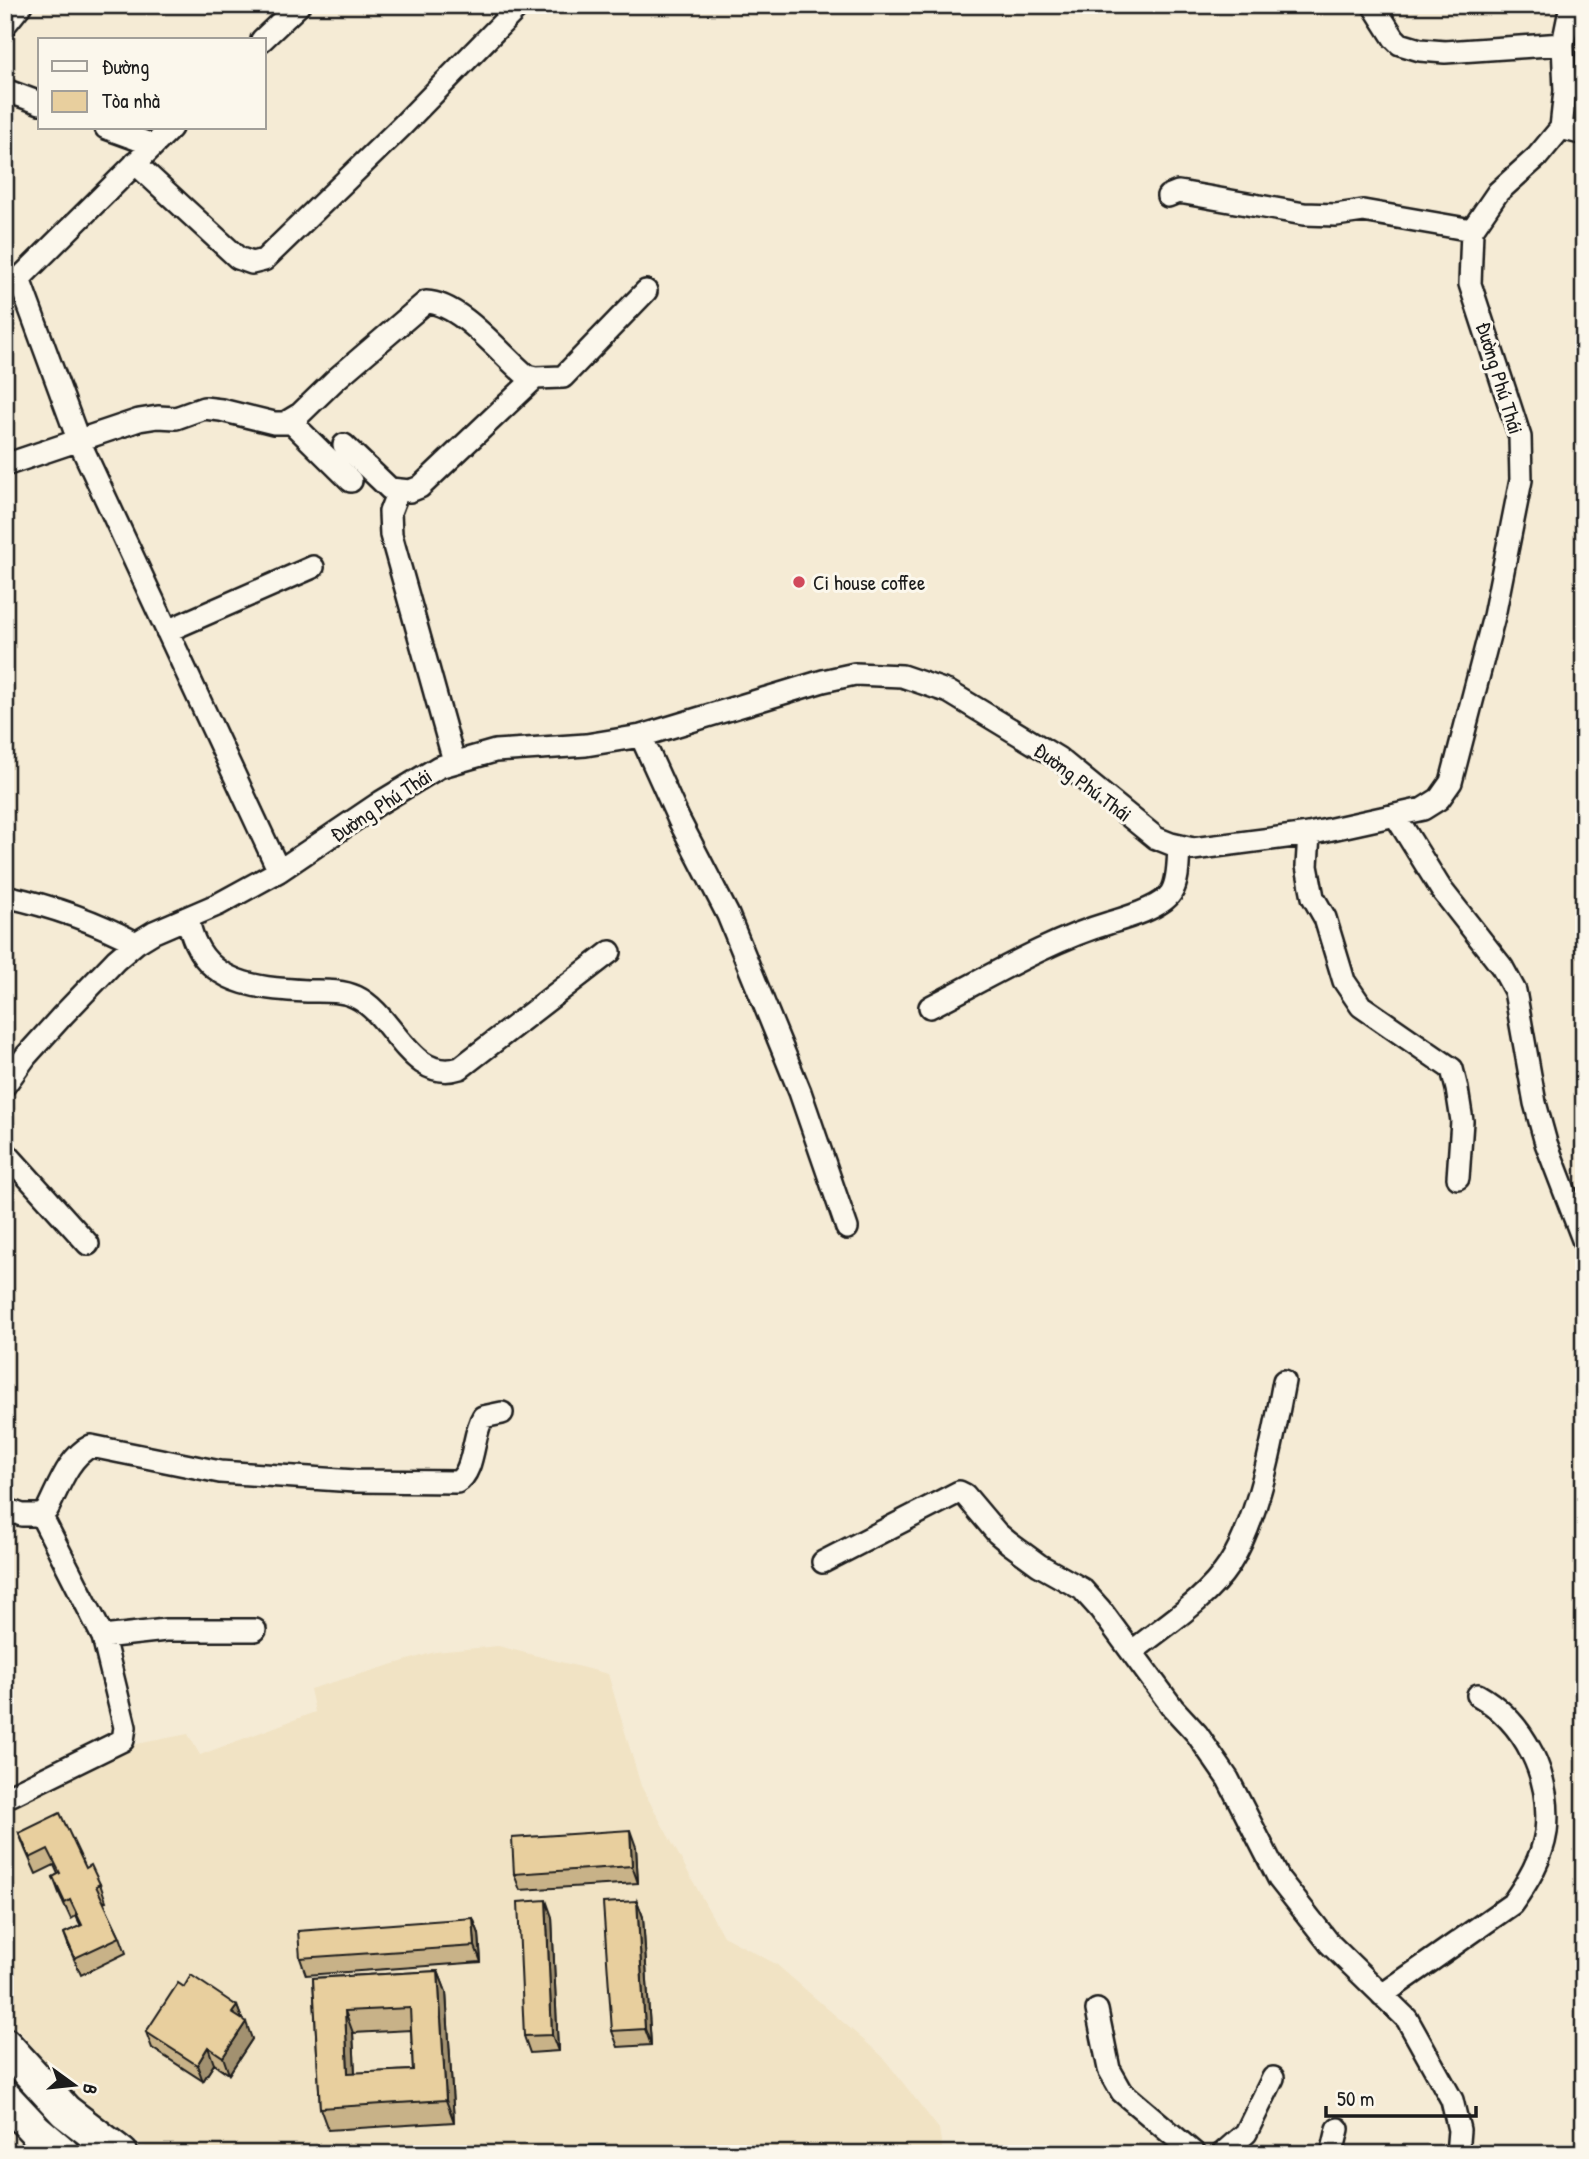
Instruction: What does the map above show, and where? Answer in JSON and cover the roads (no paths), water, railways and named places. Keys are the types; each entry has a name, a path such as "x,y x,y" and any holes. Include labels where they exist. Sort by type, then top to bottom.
{"highway":[{"path":"5,2045 65,2111 121,2154"},
{"path":"5,2098 35,2130 63,2154"}],"street":[{"path":"5,25 21,5"},
{"path":"264,38 299,5"},
{"path":"135,163 238,258 251,263 264,260 392,136 520,5"},
{"path":"1373,5 1400,44 1420,50 1445,52 1563,44"},
{"path":"1168,196 1178,192 1320,215 1363,211 1472,230 1498,192 1537,157 1561,128 1565,92 1563,44 1571,5"},
{"path":"5,90 38,102"},
{"path":"1561,128 1584,134"},
{"path":"112,130 153,145"},
{"path":"170,130 12,281 78,439 279,872"},
{"name":"Đường Phú Thái","path":"5,1085 26,1056 63,1015 136,943 279,872 439,766 495,751 574,746 641,736 823,681 855,674 902,676 949,692 1058,758 1156,838 1179,846 1193,849 1309,834 1423,809 1439,799 1451,782 1494,616 1521,480 1520,437 1470,284 1472,230"},
{"path":"5,465 147,418 176,418 204,408 274,423 290,421 426,302 447,308 459,315 520,370 536,378 564,377 646,291"},
{"path":"344,445 390,489 410,491 419,487 536,378"},
{"path":"290,421 352,481"},
{"path":"398,491 390,512 391,535 454,761"},
{"path":"167,631 313,568"},
{"path":"641,736 679,820 728,915 761,1002 800,1092 848,1228"},
{"path":"1395,815 1441,889 1502,967 1515,991 1535,1103 1546,1143 1584,1242"},
{"path":"1309,834 1307,866 1313,897 1325,918 1344,981 1361,1006 1451,1069 1462,1121 1458,1178"},
{"path":"930,1007 1083,931 1152,907 1171,893 1176,879 1179,846"},
{"path":"5,896 60,911 107,928 136,943"},
{"path":"187,919 196,945 206,959 220,971 246,985 354,996 368,1004 422,1064 447,1072 460,1068 610,952"},
{"path":"5,1152 88,1244"},
{"path":"1133,1651 1202,1595 1228,1566 1246,1532 1273,1442 1284,1381"},
{"path":"5,1508 22,1515 41,1515 47,1510 71,1464 78,1455 92,1446 220,1472 355,1481 457,1482 467,1473 477,1429 483,1417 502,1413"},
{"path":"823,1562 954,1494 963,1493 997,1533 1039,1565 1082,1589 1133,1651 1228,1779 1279,1879 1330,1944 1407,2019 1452,2100 1459,2130 1457,2154"},
{"path":"5,1798 122,1740 125,1727 103,1637 41,1515"},
{"path":"103,1637 154,1630 255,1630"},
{"path":"1382,1995 1512,1904 1527,1883 1538,1858 1546,1832 1545,1793 1536,1759 1516,1725 1495,1705 1478,1695"},
{"path":"1097,2010 1109,2069 1122,2092 1195,2154"},
{"path":"1222,2154 1246,2133 1273,2078"},
{"path":"1332,2154 1338,2129"}],"water":[{"path":"602,2145 642,2154 532,2154 556,2147"}],"place":[{"name":"Ci house coffee","path":"799,582"}]}
